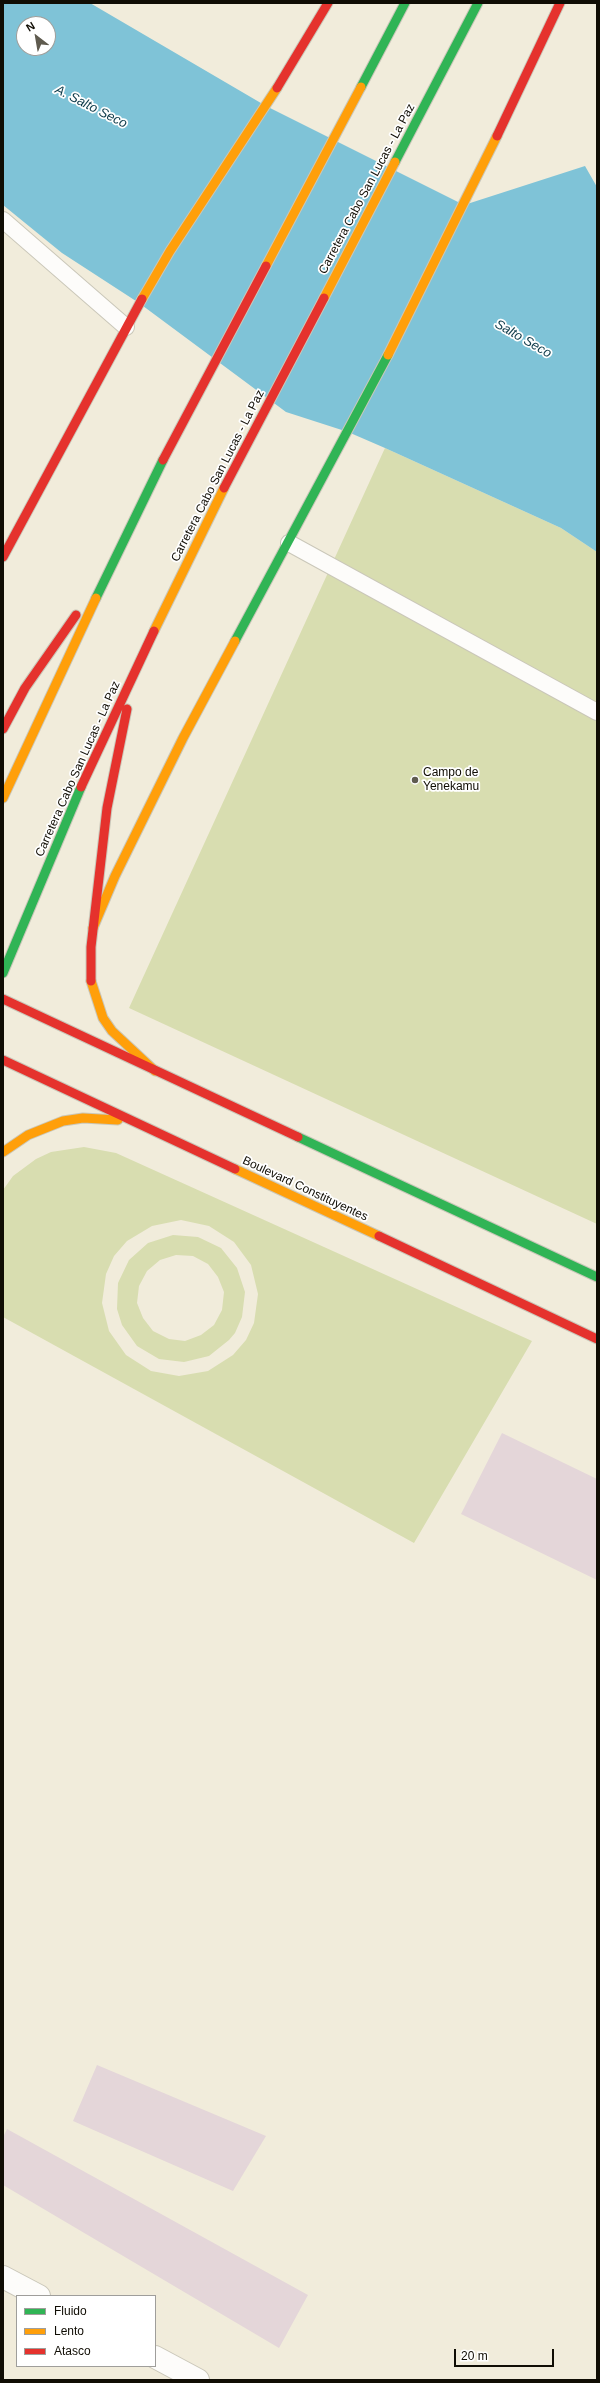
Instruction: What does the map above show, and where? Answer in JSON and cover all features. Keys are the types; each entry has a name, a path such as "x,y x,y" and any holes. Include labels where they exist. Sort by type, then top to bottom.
{"main road":[{"path":"3,557 126,327 178,237 266,106 328,3"},
{"path":"3,798 141,502 405,3"},
{"name":"Carretera Cabo San Lucas - La Paz","path":"3,972 81,787 200,535 478,3"},
{"path":"93,928 115,876 183,738 348,432 464,206 560,3"},
{"path":"3,729 26,688 112,563"},
{"path":"156,1071 136,1055 112,1031 97,1004 91,985 90,966 93,928 108,808 120,738 131,696 157,624"},
{"path":"3,999 597,1277"},
{"name":"Boulevard Constituyentes","path":"3,1060 130,1121 597,1339"},
{"path":"3,1152 28,1135 63,1121 83,1118 130,1121"}],"street":[{"path":"3,2277 37,2295"},
{"path":"156,2358 198,2380"}],"lane":[{"path":"3,220 126,327"},
{"path":"289,543 597,712"}],"green space":[{"name":"Campo de Yenekamu","path":"385,448 561,528 597,552 597,1224 129,1008"},
{"path":"84,1147 116,1153 532,1341 414,1543 3,1317 3,1190 13,1176 36,1159 51,1152","holes":["181,1220 209,1226 234,1242 251,1265 258,1294 254,1323 246,1340 233,1355 208,1371 179,1376 151,1371 126,1355 109,1331 102,1303 106,1274 114,1256 127,1241 152,1226"]},
{"path":"173,1235 198,1237 221,1248 237,1268 245,1292 242,1317 235,1333 229,1340 209,1356 184,1362 159,1359 137,1346 122,1325 117,1309 118,1283 129,1260 148,1243","holes":["176,1255 193,1256 208,1264 218,1277 224,1292 222,1310 214,1325 201,1335 185,1341 169,1339 153,1331 143,1318 137,1303 139,1286 147,1271 160,1260"]}],"water":[{"path":"3,3 90,3 266,106 464,205 585,166 597,187 597,552 561,528 385,448 348,432 286,412 139,303 62,253 3,205"}],"building":[{"path":"502,1433 597,1479 597,1580 461,1514"},
{"path":"97,2065 266,2136 233,2191 73,2121"},
{"path":"7,2129 308,2295 279,2348 3,2185 3,2137"}],"traffic: fast":[{"path":"361,87 405,3"},
{"path":"395,162 478,3"},
{"path":"235,641 388,355"},
{"path":"96,598 163,460"},
{"path":"3,973 81,787"},
{"path":"298,1137 597,1277"}],"traffic: slow":[{"path":"266,266 361,87"},
{"path":"142,299 170,251 277,88"},
{"path":"388,355 497,136"},
{"path":"324,298 395,162"},
{"path":"154,631 224,488"},
{"path":"3,798 96,598"},
{"path":"93,928 115,876 183,738 235,641"},
{"path":"91,981 103,1018 112,1031 155,1071"},
{"path":"3,1152 28,1135 63,1121 83,1118 118,1120"},
{"path":"235,1169 379,1236"}],"traffic: jam":[{"path":"277,88 328,3"},
{"path":"497,136 560,3"},
{"path":"163,460 266,266"},
{"path":"224,488 324,298"},
{"path":"3,557 142,299"},
{"path":"3,729 25,688 76,615"},
{"path":"81,787 154,631"},
{"path":"91,981 91,947 107,808 127,709"},
{"path":"3,999 298,1137"},
{"path":"3,1060 235,1169"},
{"path":"379,1236 597,1339"}],"place":[{"name":"Campo de Yenekamu","path":"415,780"}],"water label":[{"name":"A. Salto Seco","path":"91,107"},
{"name":"Salto Seco","path":"523,339"}]}
